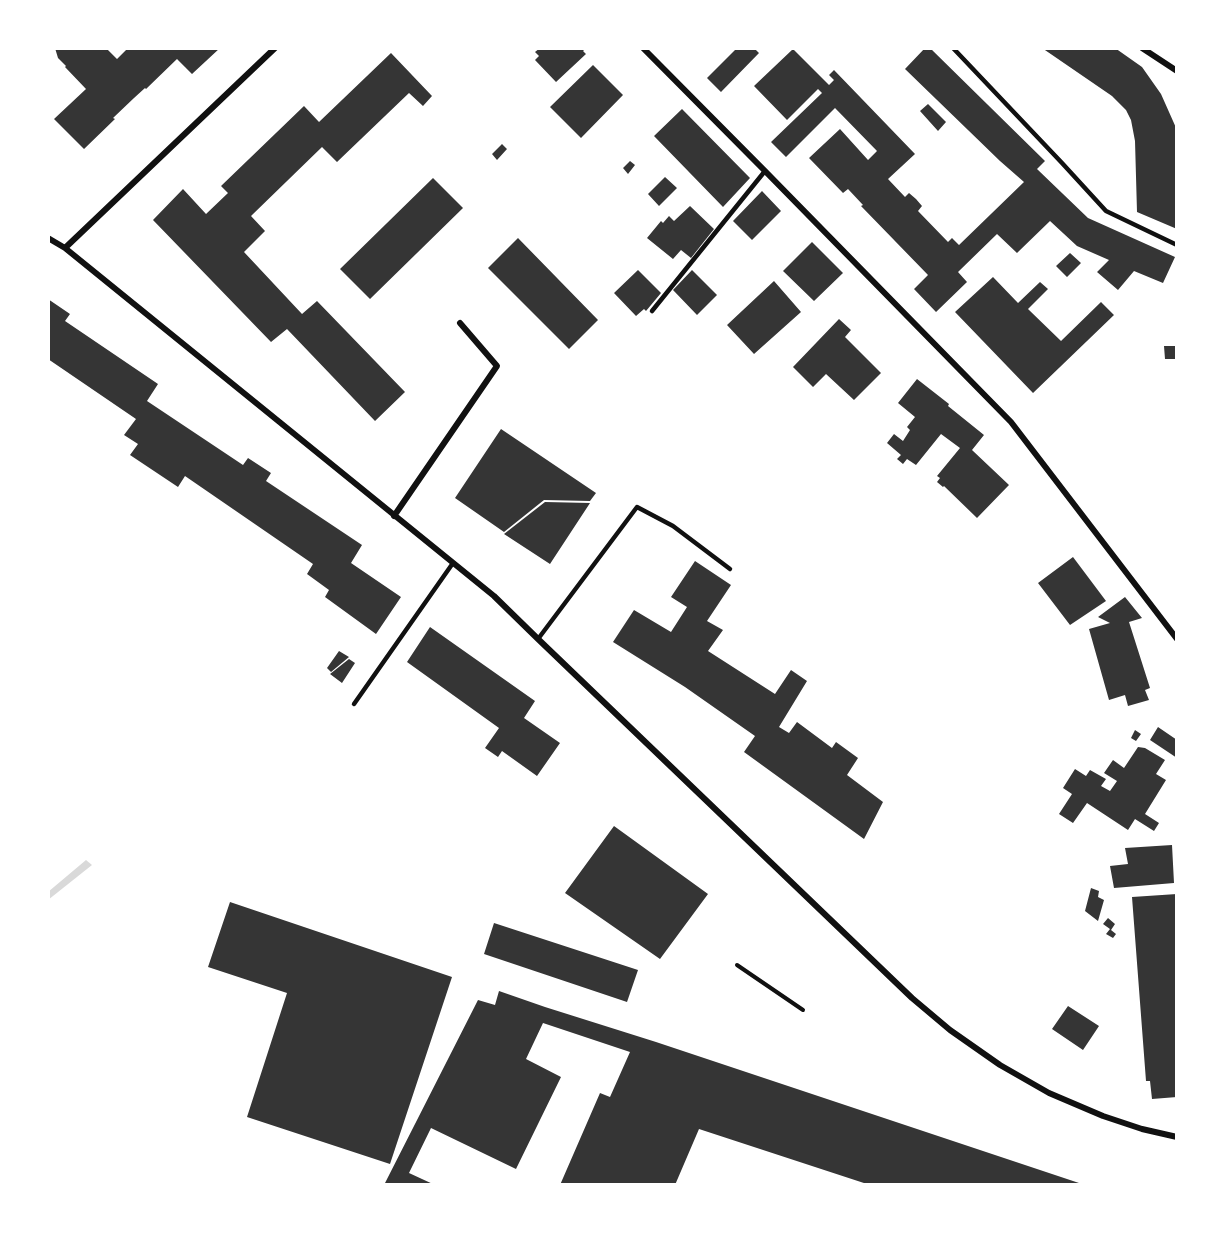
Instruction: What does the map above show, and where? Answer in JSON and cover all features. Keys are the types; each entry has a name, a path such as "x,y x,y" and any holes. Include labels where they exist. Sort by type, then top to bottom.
{"street":[{"path":"64,248 275,48"},
{"path":"643,48 1011,422 1177,639"},
{"path":"1143,48 1177,71"},
{"path":"48,238 64,248 494,596 903,990 950,1030 1000,1065 1049,1093 1103,1116 1177,1137"},
{"path":"394,516 497,366 460,323"}],"lane":[{"path":"953,48 1106,211 1177,246"},
{"path":"652,311 765,171"},
{"path":"538,639 637,507 673,526 730,569"},
{"path":"354,704 453,563"}],"path":[{"path":"737,965 803,1010"}],"shaded area":[{"path":"86,860 92,865 48,900 48,892"}],"building":[{"path":"55,48 106,48 117,59 128,48 220,48 192,74 177,59 113,118 115,119 84,149 54,119 86,89 58,58"},
{"path":"540,48 586,48 583,51 586,54 556,82 535,60 539,56 535,52"},
{"path":"737,48 754,48 759,53 721,92 707,78"},
{"path":"925,48 930,48 1045,161 1037,169 1088,218 1175,257 1163,283 1134,271 1118,290 1097,272 1109,260 1077,246 1050,221 1017,253 997,234 958,272 967,282 936,312 914,289 928,275 861,206 863,205 848,189 843,193 809,158 840,129 868,160 877,151 835,108 786,157 771,142 822,93 818,89 787,120 754,86 793,49 829,85 834,80 829,75 834,70 915,154 888,179 905,197 909,193 916,199 922,206 918,211 948,242 952,238 959,245 1024,182 905,69"},
{"path":"1042,48 1115,48 1142,67 1161,94 1177,130 1177,229 1137,212 1135,141 1131,120 1126,110 1112,96"},
{"path":"391,53 432,96 423,106 409,93 337,162 322,147 251,216 265,231 244,252 302,314 317,301 405,392 375,421 287,329 271,342 153,220 183,189 206,214 228,193 221,186 304,106 319,122"},
{"path":"593,65 623,95 581,138 550,107"},
{"path":"928,104 946,122 938,131 920,111"},
{"path":"682,109 750,178 723,207 654,136"},
{"path":"502,144 507,149 497,160 492,154"},
{"path":"630,161 635,165 628,174 623,168"},
{"path":"665,177 677,188 659,206 648,194"},
{"path":"433,178 463,208 370,299 340,269"},
{"path":"762,191 781,211 752,240 733,221"},
{"path":"690,206 714,229 691,258 681,250 673,259 647,238 661,221 663,223 669,216 674,221"},
{"path":"518,238 598,320 569,349 488,268"},
{"path":"812,242 843,273 814,301 783,271"},
{"path":"1070,253 1081,263 1067,277 1056,266"},
{"path":"638,270 661,293 646,311 644,309 636,316 614,293"},
{"path":"692,270 717,295 697,315 673,290"},
{"path":"993,277 1018,303 1040,282 1048,289 1028,309 1061,341 1101,302 1114,315 1033,393 955,312"},
{"path":"774,281 801,312 754,354 727,325"},
{"path":"48,299 70,314 65,321 158,384 147,401 243,465 248,458 271,473 266,481 362,545 351,563 401,597 376,634 325,597 329,590 307,574 313,564 185,476 178,487 130,455 138,444 124,435 136,419 48,359"},
{"path":"839,319 851,330 845,337 881,373 854,400 826,374 813,387 793,367"},
{"path":"1164,346 1177,346 1177,359 1165,359"},
{"path":"917,379 984,435 972,450 1009,485 977,518 937,482 940,478 937,476 960,448 941,434 916,465 907,459 903,464 897,459 901,455 887,443 894,434 903,441 910,430 907,427 915,417 898,403"},
{"path":"501,429 596,493 590,501 544,500 504,532 455,498"},
{"path":"545,502 590,503 550,564 504,534"},
{"path":"1073,557 1106,601 1070,625 1038,583"},
{"path":"695,561 731,585 707,621 723,630 708,651 775,694 791,670 807,681 779,727 789,733 797,722 832,748 836,742 858,758 847,775 883,802 864,839 744,752 755,736 685,687 613,642 634,610 671,632 687,607 671,597"},
{"path":"1125,597 1142,618 1129,622 1150,688 1145,690 1149,700 1128,706 1125,695 1109,700 1089,629 1110,623 1098,617"},
{"path":"430,627 535,701 524,718 560,743 537,776 502,751 498,757 485,748 499,728 407,662"},
{"path":"339,651 349,657 331,672 327,668"},
{"path":"349,659 355,663 342,683 330,674"},
{"path":"1158,727 1177,740 1177,758 1150,740"},
{"path":"1135,730 1141,734 1136,741 1131,738"},
{"path":"1138,747 1145,748 1165,760 1156,774 1166,780 1145,814 1159,823 1154,831 1135,819 1128,830 1087,803 1073,823 1059,814 1072,794 1063,788 1075,769 1086,776 1090,770 1106,779 1101,786 1110,791 1117,781 1104,773 1113,760 1124,768"},
{"path":"614,826 708,894 660,959 565,893"},
{"path":"1172,845 1174,883 1114,888 1110,866 1128,864 1125,848"},
{"path":"1091,888 1099,891 1098,897 1104,900 1098,921 1085,911"},
{"path":"1177,894 1177,1097 1152,1099 1150,1081 1146,1081 1132,897"},
{"path":"230,902 452,977 390,1164 247,1117 287,993 208,967"},
{"path":"1108,918 1115,924 1111,930 1116,934 1113,938 1106,934 1110,929 1103,924"},
{"path":"494,923 638,970 627,1002 484,954"},
{"path":"499,991 1085,1185 870,1185 699,1129 675,1185 560,1185 600,1093 610,1097 630,1052 543,1023 526,1059 561,1077 516,1169 431,1128 409,1173 435,1185 384,1185 478,1000 495,1005"},
{"path":"1068,1006 1099,1026 1083,1050 1052,1029"}]}
